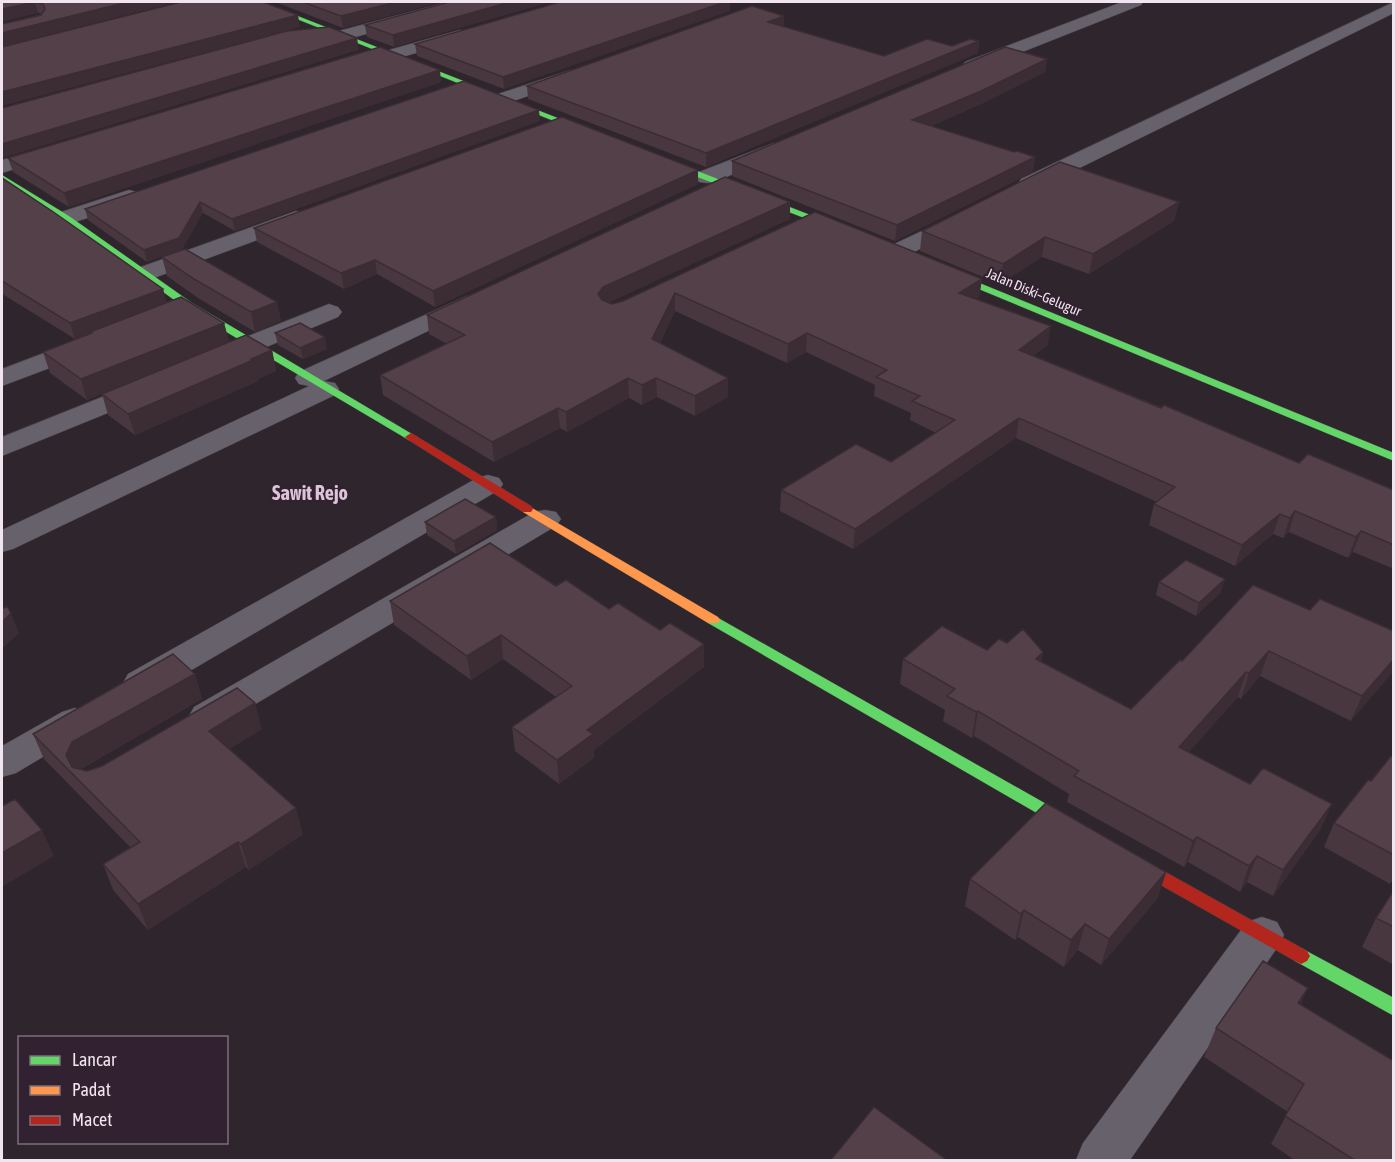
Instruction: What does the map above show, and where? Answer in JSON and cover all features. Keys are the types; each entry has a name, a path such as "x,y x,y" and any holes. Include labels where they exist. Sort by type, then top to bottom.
{"street":[{"path":"257,2 334,27 464,83 610,140"},
{"path":"299,35 463,2"},
{"path":"952,74 1135,2"},
{"path":"1013,192 1394,6"},
{"path":"273,26 295,16"},
{"path":"352,61 473,31"},
{"path":"505,98 591,68"},
{"path":"431,94 464,83"},
{"path":"529,133 562,121"},
{"path":"691,198 715,180 792,141"},
{"path":"2,166 69,146"},
{"path":"642,153 865,239"},
{"path":"2,178 146,273 177,309 251,344 488,484 626,570 1087,835"},
{"path":"66,219 143,192"},
{"path":"891,250 981,208"},
{"path":"146,273 315,211"},
{"path":"783,231 813,218"},
{"name":"Jalan Diski–Gelugur","path":"891,250 1394,458"},
{"path":"2,542 317,384 489,293"},
{"path":"198,366 329,312"},
{"path":"2,378 111,335"},
{"path":"2,447 166,379"},
{"path":"2,763 488,484"},
{"path":"178,732 545,519"},
{"path":"1118,853 1394,1008"},
{"path":"1101,1161 1262,935"}],"building":[{"path":"2,2 35,2 2,9"},
{"path":"35,2 128,2 2,33 2,24 41,15 45,9 43,4"},
{"path":"181,2 263,2 298,15 2,92 2,47"},
{"path":"303,2 396,2 341,16"},
{"path":"449,2 510,2 393,35 365,25"},
{"path":"560,2 725,2 503,77 415,44"},
{"path":"752,6 784,16 768,22 884,56 927,39 952,46 970,39 979,41 706,153 527,86"},
{"path":"329,27 357,38 2,144 2,108 287,31"},
{"path":"380,47 440,70 64,193 8,158"},
{"path":"1005,47 1047,59 981,91 912,120 1035,157 897,225 732,161"},
{"path":"464,81 539,110 232,219 200,202 179,238 144,250 85,209"},
{"path":"562,117 698,170 433,291 375,260 341,273 254,228"},
{"path":"1060,162 1179,202 1093,254 1045,237 1003,264 922,231"},
{"path":"725,177 790,202 603,287 598,294 602,300 612,304 623,301 815,212 982,279 959,293 1051,326 1019,350 1161,408 1164,405 1299,463 1308,454 1394,490 1394,545 1361,531 1356,537 1295,511 1290,518 1280,514 1242,545 1154,504 1175,487 1019,418 855,529 781,490 856,444 891,462 955,420 912,401 920,396 876,377 887,370 807,333 788,344 675,293 652,339 728,378 695,396 656,378 642,385 628,378 566,412 558,408 492,442 380,375 465,335 427,315"},
{"path":"2,178 163,289 70,323 2,281"},
{"path":"185,249 277,302 251,312 194,279 162,257"},
{"path":"181,297 224,323 81,379 43,352 92,333 90,332"},
{"path":"300,323 325,337 300,348 275,333"},
{"path":"246,335 272,350 128,414 102,394"},
{"path":"465,499 496,517 454,541 425,522"},
{"path":"490,543 556,586 566,580 609,609 618,603 660,630 670,623 704,644 587,730 593,734 557,760 512,727 572,686 501,635 467,656 390,601"},
{"path":"1186,560 1225,579 1199,603 1159,582"},
{"path":"1253,585 1310,610 1320,599 1394,631 1394,659 1362,696 1269,651 1249,673 1246,672 1179,747 1250,784 1263,768 1332,804 1283,870 1257,856 1249,866 1197,837 1193,841 1074,776 1079,771 978,711 947,696 955,689 903,659 942,626 987,650 999,639 1007,643 1023,629 1043,652 1036,659 1131,709 1180,660 1182,661"},
{"path":"7,606 11,613 2,622 2,609"},
{"path":"173,654 195,674 72,742 66,755 72,767 87,771 102,766 237,688 255,703 209,731 296,808 241,844 238,842 138,904 103,864 140,842 33,734"},
{"path":"1391,756 1394,757 1394,855 1334,823 1368,780 1371,781"},
{"path":"15,799 42,830 2,853 2,806"},
{"path":"1046,803 1166,872 1109,939 1085,924 1071,940 1024,910 1021,914 970,879"},
{"path":"1394,890 1394,927 1376,918"},
{"path":"1263,961 1308,988 1298,1003 1394,1061 1394,1161 1356,1161 1285,1116 1304,1084 1216,1028"},
{"path":"874,1107 948,1161 830,1161"}],"traffic: fast":[{"path":"257,2 597,135"},
{"path":"656,158 849,232"},
{"path":"2,178 66,218 188,305 411,437"},
{"path":"938,269 1394,458"},
{"path":"713,620 1079,830"},
{"path":"1301,956 1394,1008"}],"traffic: slow":[{"path":"527,509 713,620"}],"traffic: jam":[{"path":"411,437 527,509"},
{"path":"1126,857 1301,956"}],"district":[{"name":"Sawit Rejo","path":"310,493"}]}
